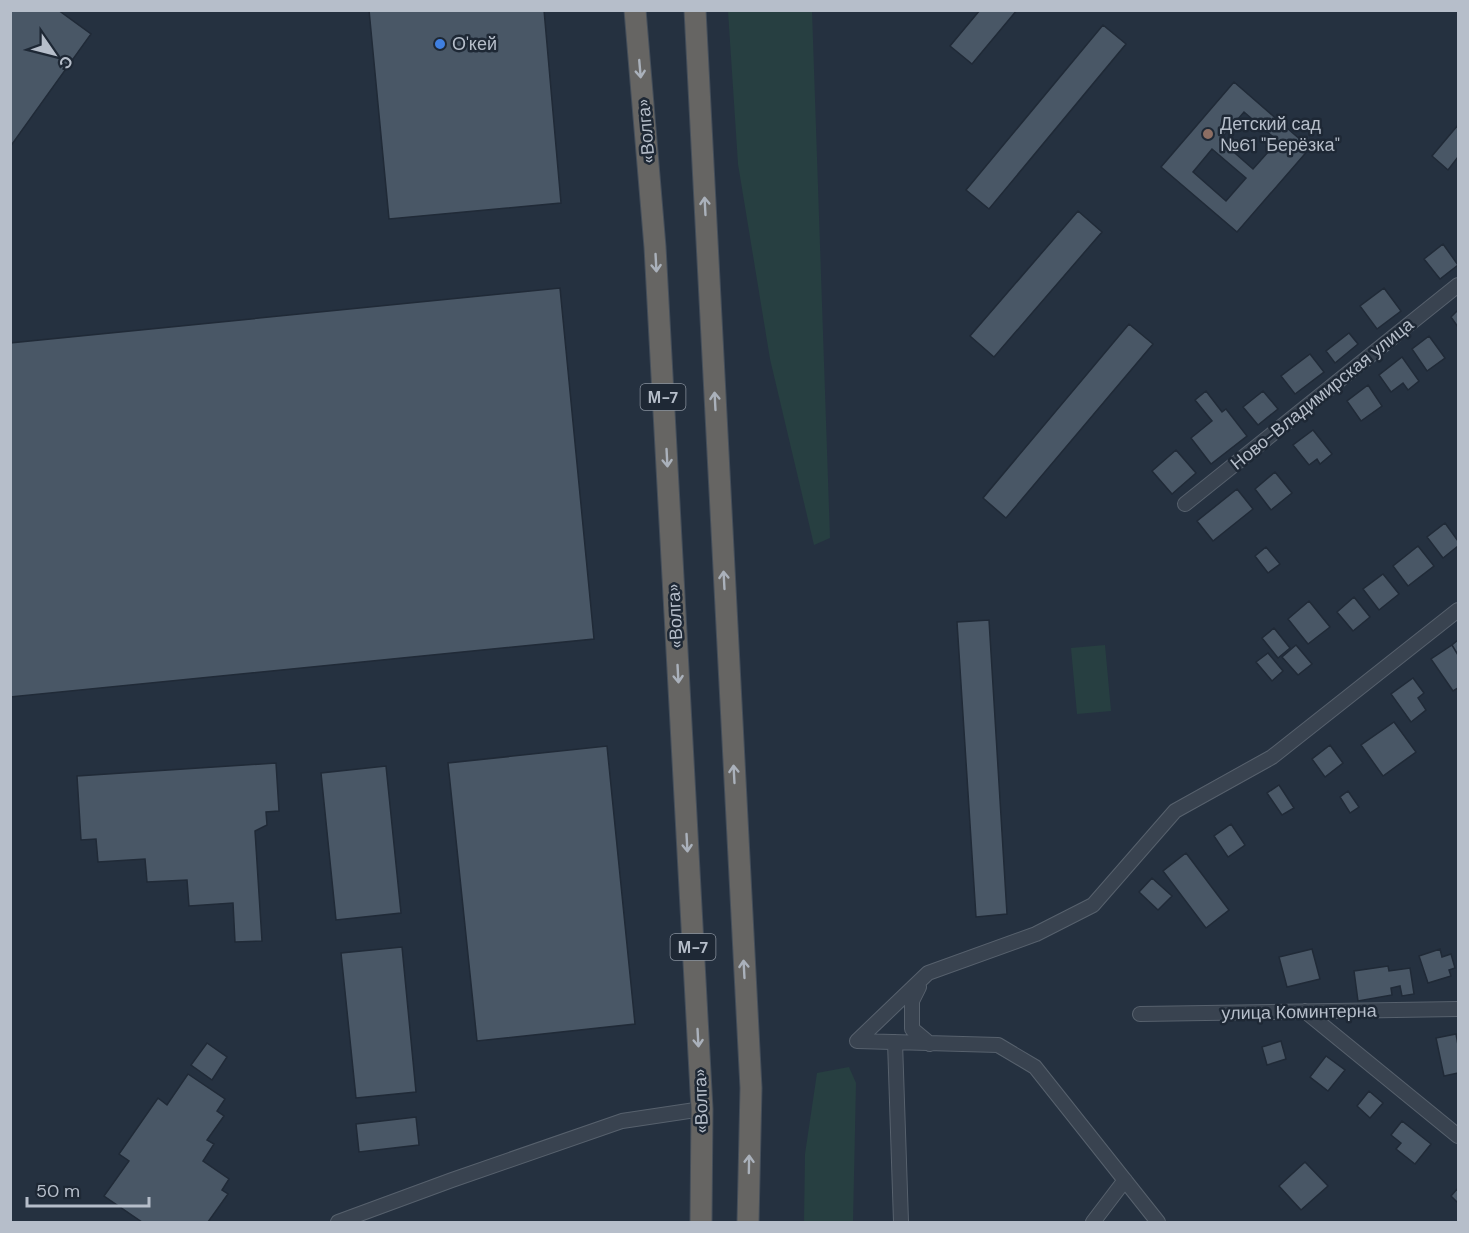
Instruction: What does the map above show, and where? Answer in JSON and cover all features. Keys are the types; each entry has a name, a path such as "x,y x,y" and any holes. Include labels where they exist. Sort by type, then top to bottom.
{"highway":[{"name":"«Волга»","path":"635,10 655,247 702,1109 701,1222"},
{"path":"695,10 751,1088 748,1222"}],"street":[{"name":"Ново-Владимирская улица","path":"1185,504 1458,285"},
{"path":"1158,1222 1035,1067 998,1045 857,1041 928,973 1036,934 1093,905 1175,811 1272,758 1458,610"},
{"path":"928,973 912,1001 912,1029 930,1044"},
{"name":"улица Коминтерна","path":"1140,1014 1458,1009"},
{"path":"1305,1011 1458,1136"},
{"path":"895,1042 901,1222"},
{"path":"338,1222 622,1120 702,1109"},
{"path":"1093,1222 1125,1180"}],"green space":[{"path":"728,11 812,11 830,538 814,545 770,359 738,164"},
{"path":"1105,645 1111,711 1077,714 1071,648"},
{"path":"849,1067 856,1083 853,1222 804,1222 805,1154 817,1073"}],"building":[{"path":"10,10 58,10 91,34 10,147"},
{"path":"369,10 544,10 561,203 389,219"},
{"path":"980,10 1017,10 972,64 950,46"},
{"path":"1103,25 1126,44 989,209 966,190"},
{"path":"1234,82 1310,148 1237,232 1161,167","holes":["1244,112 1278,141 1253,169 1220,140","1212,149 1246,178 1226,201 1193,172"]},
{"path":"1458,125 1458,157 1448,170 1432,156"},
{"path":"1078,211 1102,232 994,357 970,336"},
{"path":"1443,244 1458,265 1440,279 1424,259"},
{"path":"560,288 594,639 10,697 10,343"},
{"path":"1384,288 1401,311 1377,329 1360,306"},
{"path":"1458,310 1458,327 1451,317"},
{"path":"1129,324 1153,344 1006,518 983,498"},
{"path":"1349,333 1358,344 1335,363 1326,351"},
{"path":"1429,336 1445,358 1427,371 1412,349"},
{"path":"1310,354 1324,372 1295,394 1281,376"},
{"path":"1402,357 1419,381 1408,390 1403,383 1391,392 1379,375"},
{"path":"1368,385 1382,406 1361,421 1347,401"},
{"path":"1206,391 1222,412 1226,409 1247,436 1211,464 1191,438 1212,421 1195,400"},
{"path":"1263,391 1278,409 1258,425 1243,407"},
{"path":"1313,430 1332,454 1320,464 1317,459 1309,465 1293,445"},
{"path":"1176,450 1196,473 1172,494 1152,471"},
{"path":"1275,472 1292,493 1271,510 1255,489"},
{"path":"1237,489 1253,509 1213,541 1197,521"},
{"path":"1445,523 1458,541 1458,546 1443,558 1427,537"},
{"path":"1418,546 1434,566 1408,586 1393,566"},
{"path":"1266,547 1280,564 1268,573 1255,556"},
{"path":"1383,574 1399,594 1379,610 1363,589"},
{"path":"1354,597 1370,617 1353,631 1337,612"},
{"path":"1309,601 1330,627 1308,644 1288,619"},
{"path":"989,620 1007,914 976,917 957,622"},
{"path":"1274,628 1290,648 1278,658 1262,638"},
{"path":"1458,640 1458,655 1452,645"},
{"path":"1296,645 1312,664 1298,675 1282,657"},
{"path":"1452,645 1458,655 1458,688 1453,691 1431,659"},
{"path":"1268,653 1283,671 1272,681 1256,662"},
{"path":"1413,678 1424,693 1418,698 1426,710 1411,722 1391,694"},
{"path":"1394,722 1416,752 1383,776 1361,745"},
{"path":"1330,745 1343,763 1325,777 1312,759"},
{"path":"607,746 635,1024 477,1041 448,763"},
{"path":"276,763 279,811 266,812 267,825 255,831 262,941 235,942 233,903 189,906 187,880 147,882 145,859 98,862 96,839 81,840 77,776"},
{"path":"386,766 401,913 336,920 321,773"},
{"path":"1279,785 1294,808 1282,815 1267,793"},
{"path":"1348,791 1359,807 1350,813 1340,797"},
{"path":"1231,824 1245,845 1228,857 1214,836"},
{"path":"1186,853 1229,910 1206,928 1163,871"},
{"path":"1152,878 1172,896 1158,910 1139,892"},
{"path":"402,947 416,1092 356,1098 341,953"},
{"path":"1312,949 1320,979 1287,987 1279,957"},
{"path":"1440,949 1442,957 1451,954 1455,968 1449,970 1451,976 1428,983 1419,956"},
{"path":"1388,966 1389,971 1410,968 1414,994 1402,996 1400,986 1391,988 1392,995 1358,1001 1354,971"},
{"path":"1456,1034 1458,1073 1444,1076 1436,1038"},
{"path":"1281,1041 1286,1059 1267,1065 1262,1047"},
{"path":"207,1043 227,1057 212,1080 191,1065"},
{"path":"1326,1056 1345,1070 1328,1091 1310,1077"},
{"path":"188,1074 225,1099 217,1111 224,1116 207,1140 214,1144 203,1161 229,1179 222,1190 228,1194 208,1222 142,1222 104,1196 129,1161 119,1154 158,1098 167,1105"},
{"path":"1369,1091 1383,1103 1370,1118 1357,1106"},
{"path":"416,1117 419,1145 359,1152 356,1124"},
{"path":"1402,1121 1431,1144 1415,1164 1396,1149 1401,1143 1391,1135"},
{"path":"1305,1162 1328,1186 1301,1210 1279,1186"},
{"path":"1458,1188 1458,1203 1451,1196"}],"place":[{"name":"О'кей","path":"440,44"},
{"name":"Детский сад №61 \"Берёзка\"","path":"1208,134"}]}
